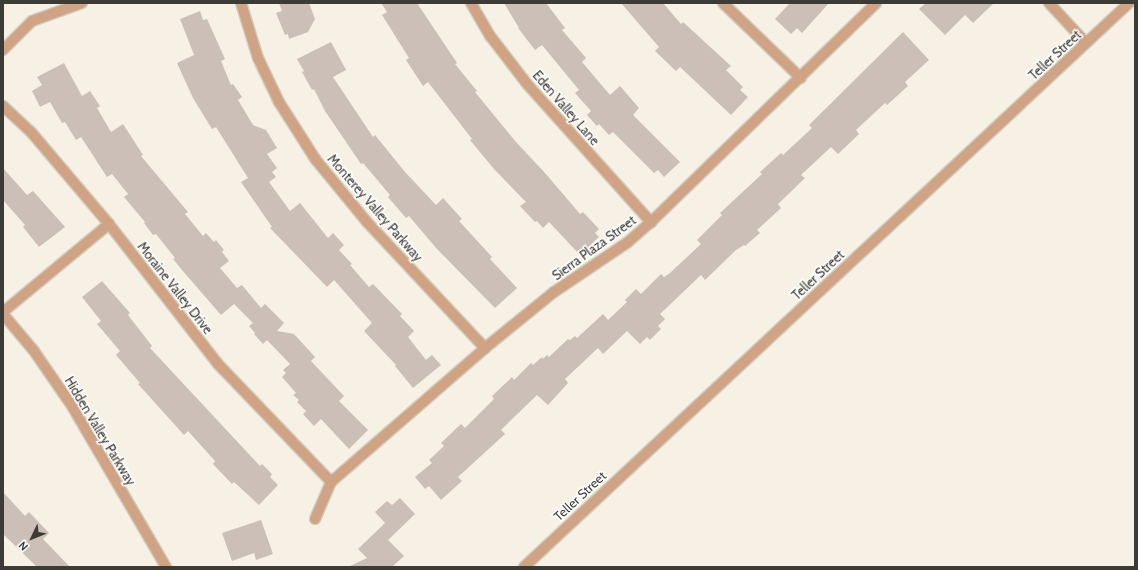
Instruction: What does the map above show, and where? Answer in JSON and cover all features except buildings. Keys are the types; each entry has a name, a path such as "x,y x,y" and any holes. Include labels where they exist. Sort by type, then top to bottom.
{"street":[{"path":"3,50 32,21 82,3"},
{"name":"Monterey Valley Parkway","path":"241,3 261,66 279,102 316,160 367,222 485,348"},
{"name":"Eden Valley Lane","path":"472,3 491,37 527,84 651,222"},
{"path":"724,3 801,78"},
{"name":"Sierra Plaza Street","path":"331,482 485,348 554,292 628,242 651,222 801,78 876,3"},
{"path":"1049,3 1086,43"},
{"name":"Teller Street","path":"524,567 1129,3"},
{"name":"Moraine Valley Drive","path":"3,106 32,132 109,224 218,364 331,482"},
{"path":"3,313 109,224"},
{"name":"Hidden Valley Parkway","path":"3,313 34,351 72,406 166,567"},
{"path":"315,519 331,482"}]}
